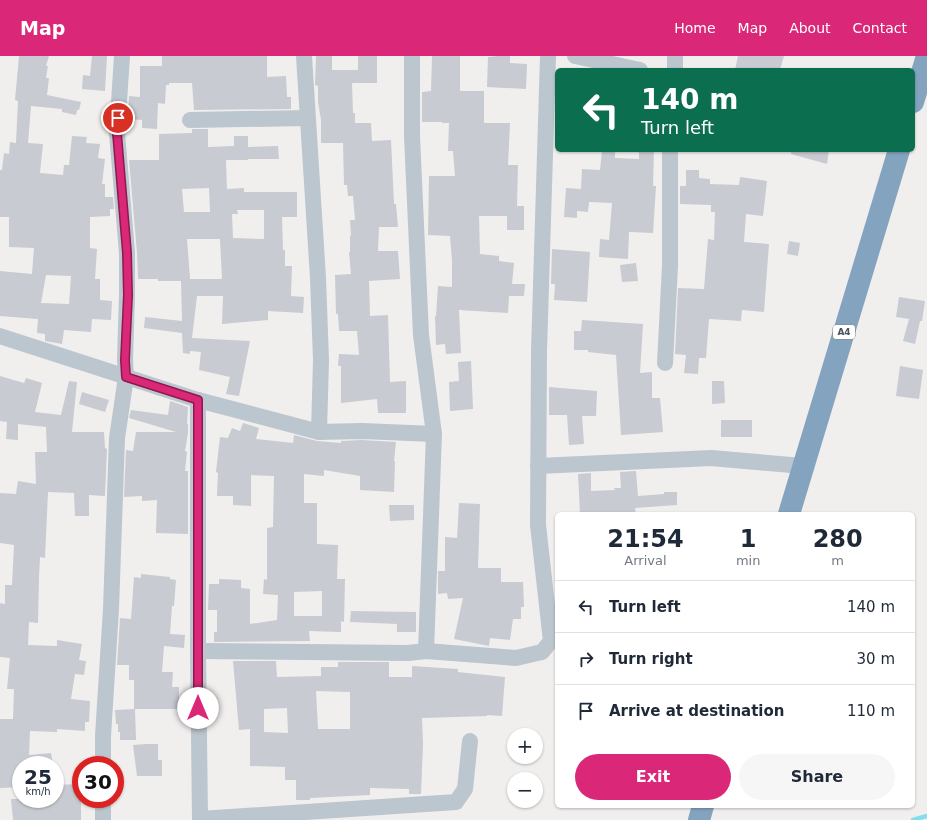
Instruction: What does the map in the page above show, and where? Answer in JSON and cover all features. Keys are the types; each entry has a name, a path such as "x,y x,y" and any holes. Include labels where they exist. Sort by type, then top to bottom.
{"highway":[{"path":"915,95 926,56"},
{"name":"A4","path":"790,512 898,152"},
{"path":"699,820 702,808"}],"street":[{"path":"103,756 117,438 126,377 125,360 128,295 127,253 117,133 122,56"},
{"path":"304,56 319,301 321,360 319,432"},
{"path":"412,56 412,136 421,335 434,434 426,651"},
{"path":"198,651 408,653 426,651 516,658 542,652 551,641 538,525 539,351 548,56"},
{"path":"575,56 631,68"},
{"path":"675,56 675,68"},
{"path":"190,120 308,118"},
{"path":"665,363 670,266 670,152"},
{"path":"0,336 198,400 319,432 362,431 434,434"},
{"path":"198,400 200,820 456,802 465,789 470,741"},
{"path":"538,466 711,458 803,466"},
{"path":"103,808 103,820"}],"building":[{"path":"19,56 49,56 46,66 48,66 46,78 49,78 47,95 81,102 76,115 62,112 62,109 31,106 28,143 43,144 40,173 63,175 64,165 69,165 72,136 87,137 86,143 100,144 98,158 105,159 102,184 105,184 105,197 113,197 114,209 110,209 110,216 90,217 90,248 97,249 95,279 100,279 100,300 112,301 111,320 92,319 91,332 64,330 62,344 45,341 45,334 37,333 38,319 0,316 0,271 32,274 34,248 9,247 9,217 0,217 0,170 2,170 4,153 9,154 10,142 16,143 18,101 15,100","holes":["46,275 71,276 69,304 41,303"]},
{"path":"92,56 107,56 105,91 82,89 83,75 90,76"},
{"path":"162,56 267,56 267,77 286,76 287,97 291,97 291,109 194,110 192,83 169,83 169,85 166,85 165,104 158,103 157,129 142,128 142,120 128,119 129,96 140,97 140,66 162,66"},
{"path":"316,56 332,56 332,70 358,70 358,56 377,56 377,83 352,83 353,113 355,113 355,123 371,123 372,141 391,140 394,204 396,204 398,227 379,227 378,251 398,251 400,279 369,281 370,316 388,315 390,382 406,381 406,413 378,413 377,399 341,403 341,366 338,366 339,354 359,355 357,331 339,331 338,314 336,314 335,275 351,274 349,252 351,236 350,220 355,220 353,196 348,196 347,185 344,185 343,143 321,143 321,120 318,102 318,86 315,85"},
{"path":"432,56 460,56 460,91 484,91 484,123 510,123 508,165 518,165 517,206 524,206 524,230 507,230 507,216 479,216 480,254 499,256 499,261 514,263 512,284 525,284 524,296 509,296 508,313 459,310 461,353 446,354 445,344 436,345 435,316 438,286 452,287 452,261 450,236 428,235 429,176 455,176 453,151 448,151 449,123 422,122 422,92 431,91"},
{"path":"510,56 510,63 527,64 526,89 487,87 488,57"},
{"path":"738,56 784,56 781,68 735,68"},
{"path":"192,129 208,129 208,147 234,146 234,136 248,136 248,147 278,146 279,159 226,160 227,189 244,188 244,192 297,192 297,217 282,217 283,250 285,250 285,266 292,266 291,296 304,297 303,313 268,311 268,320 222,324 223,296 197,296 192,338 250,341 239,396 226,394 230,377 199,370 201,352 190,351 190,354 183,353 182,333 144,328 145,317 182,321 181,281 138,279 129,160 159,160 159,134 192,133","holes":["209,188 210,212 184,212 182,189","237,210 264,210 264,239 233,238 232,214 238,214","187,239 220,239 222,279 190,279"]},
{"path":"602,152 615,152 615,158 639,159 639,152 654,152 653,186 656,186 653,233 629,232 628,259 599,257 600,239 609,240 612,203 589,202 588,212 577,211 577,218 564,217 566,188 581,189 582,169 600,170"},
{"path":"791,152 829,152 827,164 791,154"},
{"path":"686,170 699,170 699,178 710,179 710,184 739,185 740,177 767,181 763,216 746,214 744,242 769,244 764,312 742,310 741,321 709,319 706,358 699,358 698,374 684,373 686,355 675,354 678,288 704,289 708,239 714,240 715,212 711,212 711,205 680,204 680,186 686,186"},
{"path":"789,241 800,243 798,256 787,254"},
{"path":"552,249 590,252 587,302 554,300 555,284 551,284"},
{"path":"636,263 638,281 622,282 620,265"},
{"path":"899,297 925,301 922,321 920,321 915,344 903,341 909,319 896,317"},
{"path":"582,320 643,324 640,373 652,372 652,398 660,398 663,432 621,435 616,355 588,352 588,350 574,350 574,331 581,331"},
{"path":"471,361 473,409 450,411 449,382 459,381 458,362"},
{"path":"900,366 923,370 919,399 896,396"},
{"path":"0,376 24,383 26,378 42,383 35,412 61,415 69,381 77,382 72,432 104,432 105,448 107,449 105,496 89,495 89,516 75,516 74,493 48,492 45,558 40,557 38,623 29,622 28,645 57,646 57,640 82,644 79,660 86,661 84,675 75,674 71,699 90,701 89,722 85,722 85,731 57,729 57,732 30,731 29,755 51,753 52,756 12,756 12,787 0,788 0,719 13,719 14,689 7,689 10,658 0,657 0,603 5,604 5,585 12,585 14,545 0,543 0,493 16,494 18,481 36,484 35,452 47,452 46,427 18,424 18,440 6,439 7,422 0,421"},
{"path":"712,381 724,381 725,403 712,404"},
{"path":"549,387 597,391 596,416 582,416 584,444 569,445 567,415 549,415"},
{"path":"82,392 109,400 105,412 79,404"},
{"path":"170,401 188,407 188,433 185,451 187,452 185,471 188,471 188,534 156,533 157,500 142,501 142,496 124,497 126,450 133,451 136,432 176,432 129,418 131,410 168,415"},
{"path":"721,420 752,420 752,437 721,437"},
{"path":"243,423 259,428 256,439 293,443 294,435 317,441 341,443 341,441 362,440 396,442 394,461 394,492 360,490 360,476 324,470 324,476 304,474 304,503 317,503 317,544 338,545 337,579 345,579 344,622 341,621 341,632 309,631 310,641 214,642 214,632 217,632 217,610 208,610 209,584 219,584 219,579 241,580 241,588 250,589 250,624 277,620 278,595 263,594 264,579 267,580 267,528 273,527 274,476 251,475 251,506 233,505 233,496 217,496 218,473 216,472 220,437 228,438 232,428 240,431","holes":["322,591 322,616 294,616 294,592"]},
{"path":"636,471 638,496 664,494 664,492 677,492 677,505 635,508 636,512 580,512 578,474 591,473 591,491 615,490 614,488 621,488 620,472"},
{"path":"459,503 480,504 478,568 501,568 501,582 523,582 524,607 521,607 521,619 513,619 510,640 490,638 489,646 454,639 463,598 448,599 447,593 438,594 438,571 445,571 445,537 457,538"},
{"path":"389,505 414,505 414,520 390,521"},
{"path":"141,574 170,577 170,579 176,580 170,634 185,635 184,648 164,646 162,672 173,672 172,687 179,687 179,709 134,709 134,680 129,680 129,665 117,665 120,618 131,619 134,577 141,578"},
{"path":"351,611 416,612 416,632 397,632 397,624 350,622"},
{"path":"233,661 276,661 277,677 321,676 321,667 338,667 338,662 389,662 389,677 412,677 412,666 458,669 458,672 505,677 502,716 487,715 422,718 423,744 421,794 409,794 409,789 370,788 370,795 296,800 296,780 285,780 285,767 250,766 250,729 239,730","holes":["316,691 350,692 350,729 318,729","287,708 288,733 264,732 264,709"]},
{"path":"135,709 136,740 120,740 118,724 116,724 115,710"},
{"path":"158,744 158,760 162,760 162,776 137,776 133,745"},
{"path":"72,784 72,808 81,808 81,820 13,820 11,799 12,808 64,808 64,785"}],"waterway":[{"path":"913,820 927,816"}],"route":[{"path":"118,118 117,133 127,253 128,295 125,360 126,377 198,400 198,708"}]}
